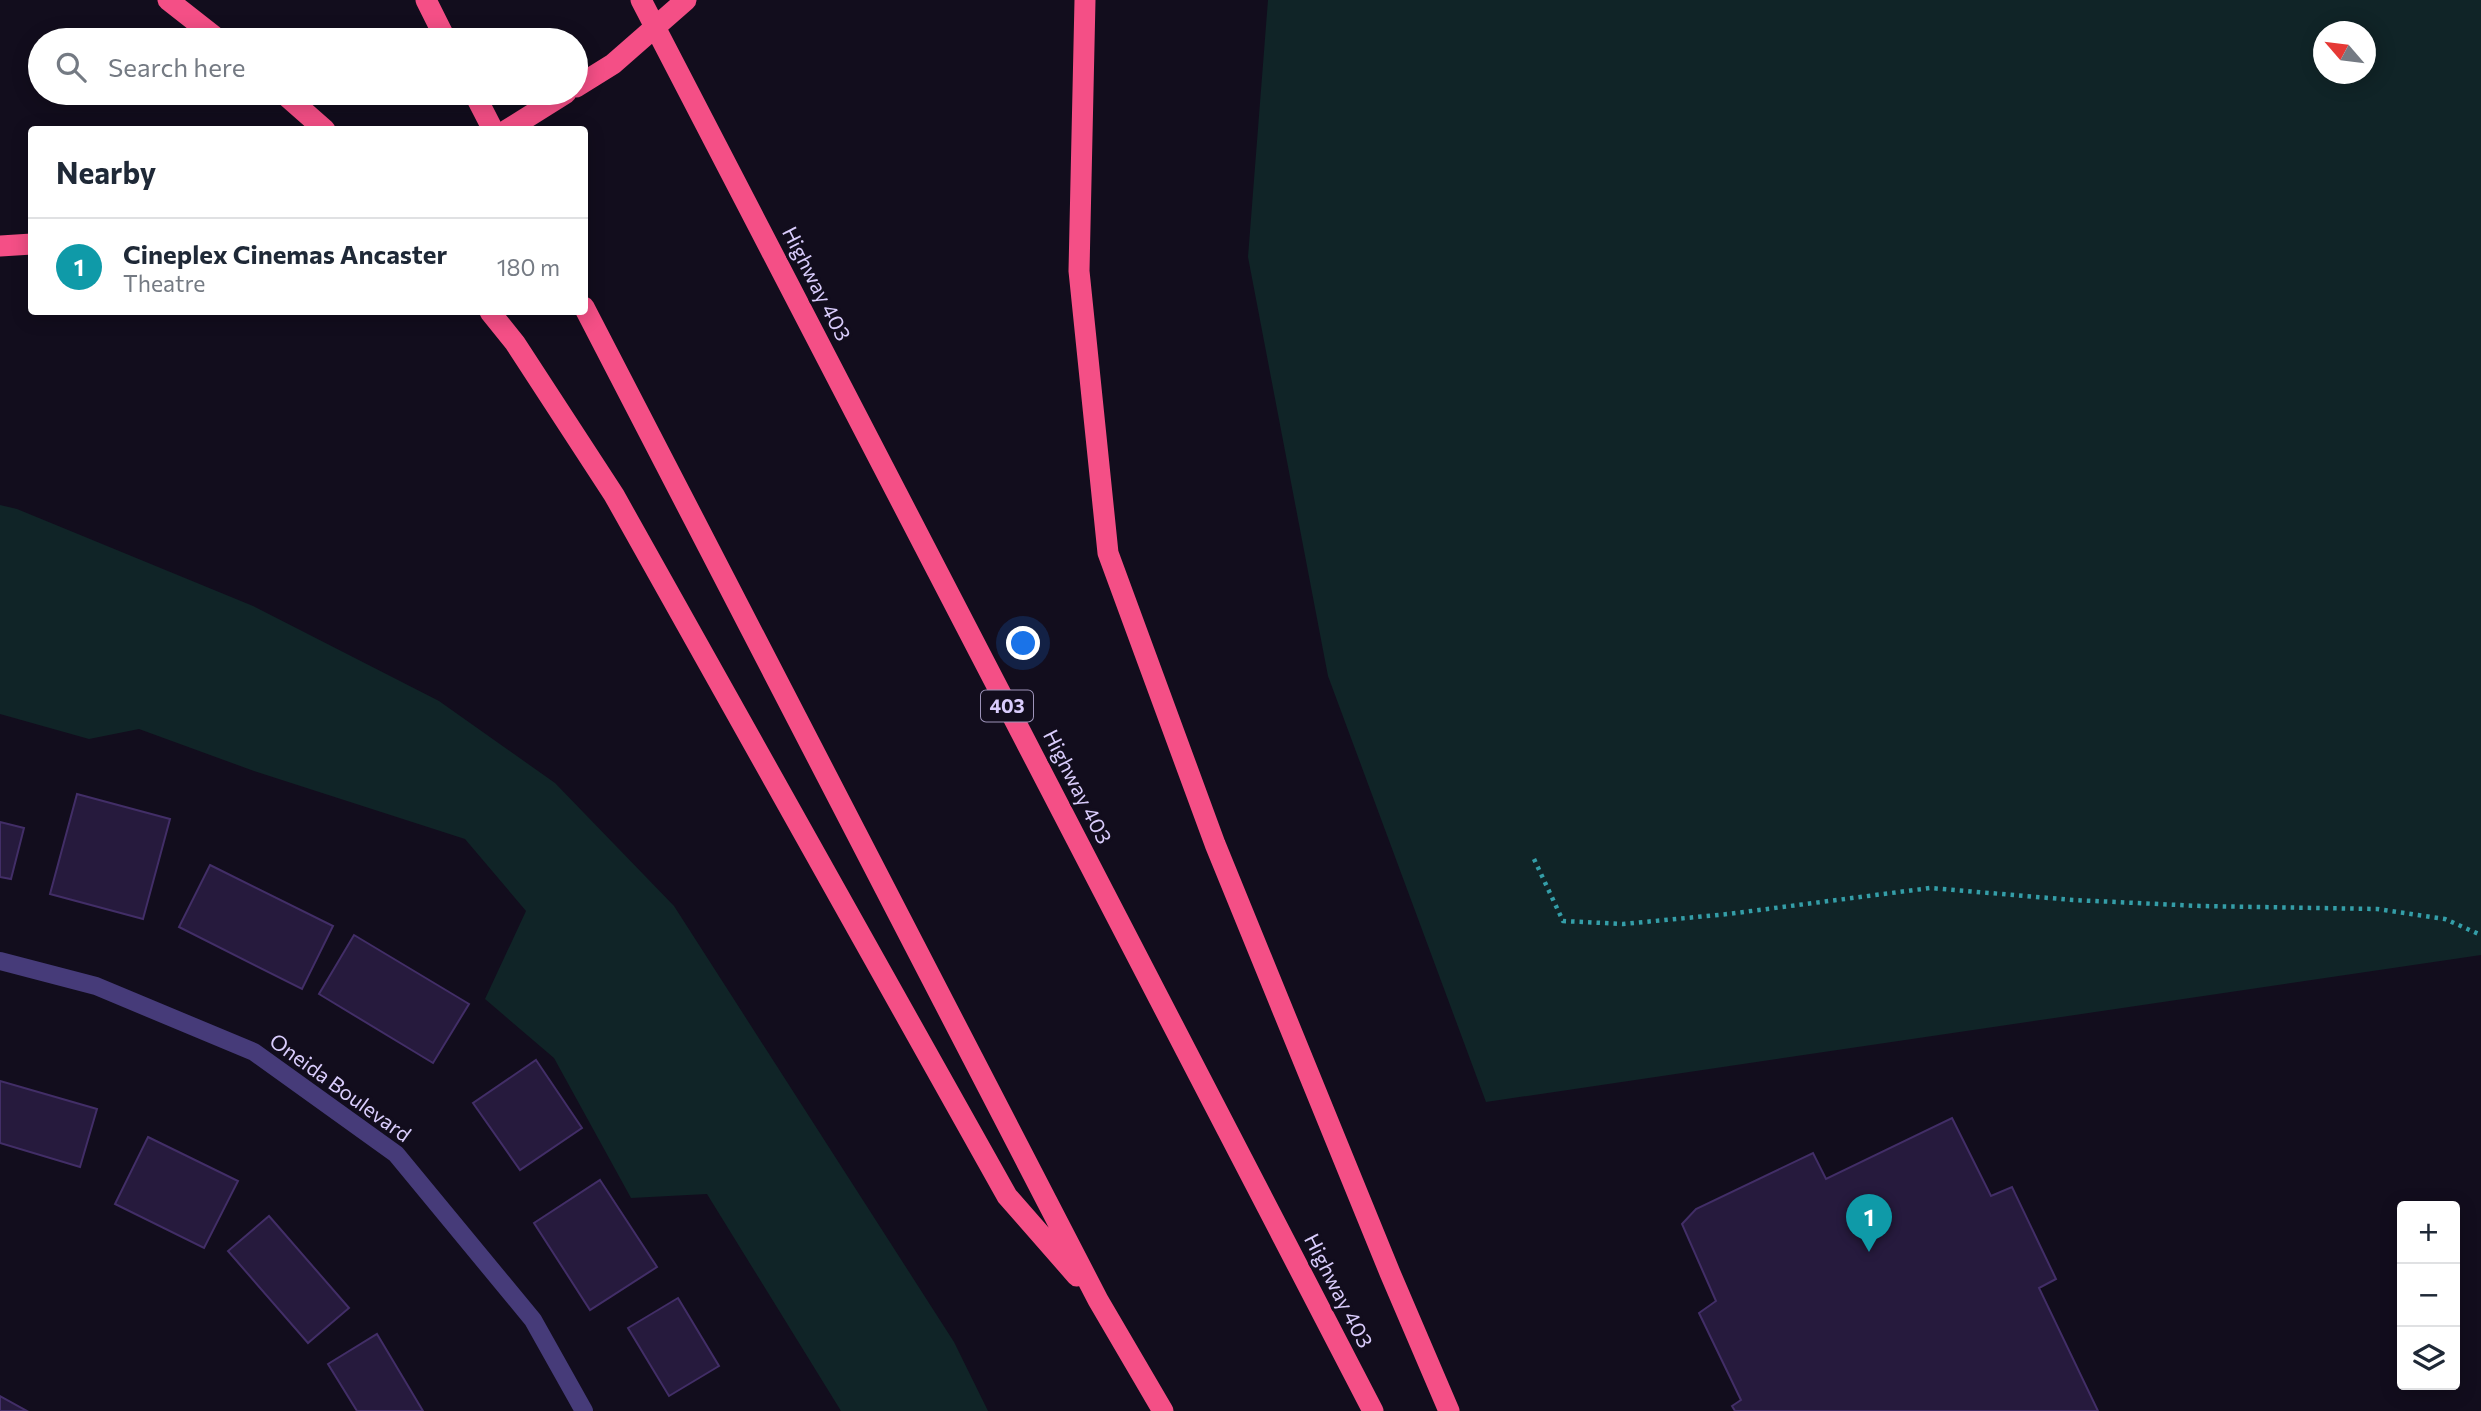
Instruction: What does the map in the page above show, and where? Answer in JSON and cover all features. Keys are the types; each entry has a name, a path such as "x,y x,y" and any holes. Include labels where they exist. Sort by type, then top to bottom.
{"highway":[{"path":"168,0 204,28"},
{"path":"426,0 440,28"},
{"name":"Highway 403","path":"642,0 1373,1411"},
{"path":"588,80 613,64 686,0"},
{"path":"1085,0 1079,271 1108,553 1215,844 1449,1411"},
{"path":"297,105 320,126"},
{"path":"480,105 491,126"},
{"path":"514,126 547,105"},
{"path":"0,246 28,244"},
{"path":"492,315 515,343 614,495 1007,1196 1098,1300"},
{"path":"588,315 1098,1300 1163,1411"}],"street":[{"name":"Oneida Boulevard","path":"0,961 96,986 254,1052 396,1154 533,1320 584,1411"}],"path":[{"path":"1534,859 1563,921 1623,924 1728,914 1930,888 2073,900 2200,906 2377,909 2445,919 2481,935"}],"green space":[{"path":"1268,0 2481,0 2481,955 1486,1102 1328,676 1248,257"},
{"path":"0,505 17,509 253,606 439,701 555,783 674,906 954,1342 988,1411 841,1411 707,1194 631,1198 554,1058 485,999 526,911 465,839 254,771 139,729 89,739 0,714"}],"building":[{"path":"77,794 170,819 143,919 50,894"},
{"path":"0,822 24,828 11,879 0,877"},
{"path":"210,865 333,926 302,989 179,927"},
{"path":"354,935 469,1004 433,1063 319,994"},
{"path":"536,1060 582,1128 520,1170 473,1103"},
{"path":"0,1081 97,1109 80,1167 0,1143"},
{"path":"1952,1118 1991,1196 2012,1187 2056,1279 2039,1288 2098,1411 1735,1411 1732,1406 1741,1400 1699,1313 1716,1301 1682,1224 1696,1209 1813,1153 1826,1179"},
{"path":"148,1137 238,1181 204,1248 115,1204"},
{"path":"600,1180 657,1267 590,1310 534,1223"},
{"path":"269,1216 349,1308 308,1343 228,1251"},
{"path":"678,1298 719,1366 669,1396 628,1328"},
{"path":"377,1334 423,1411 357,1411 328,1364"},
{"path":"0,1396 27,1411 0,1411"}],"place":[{"name":"Cineplex Cinemas Ancaster","path":"1869,1252"}]}
